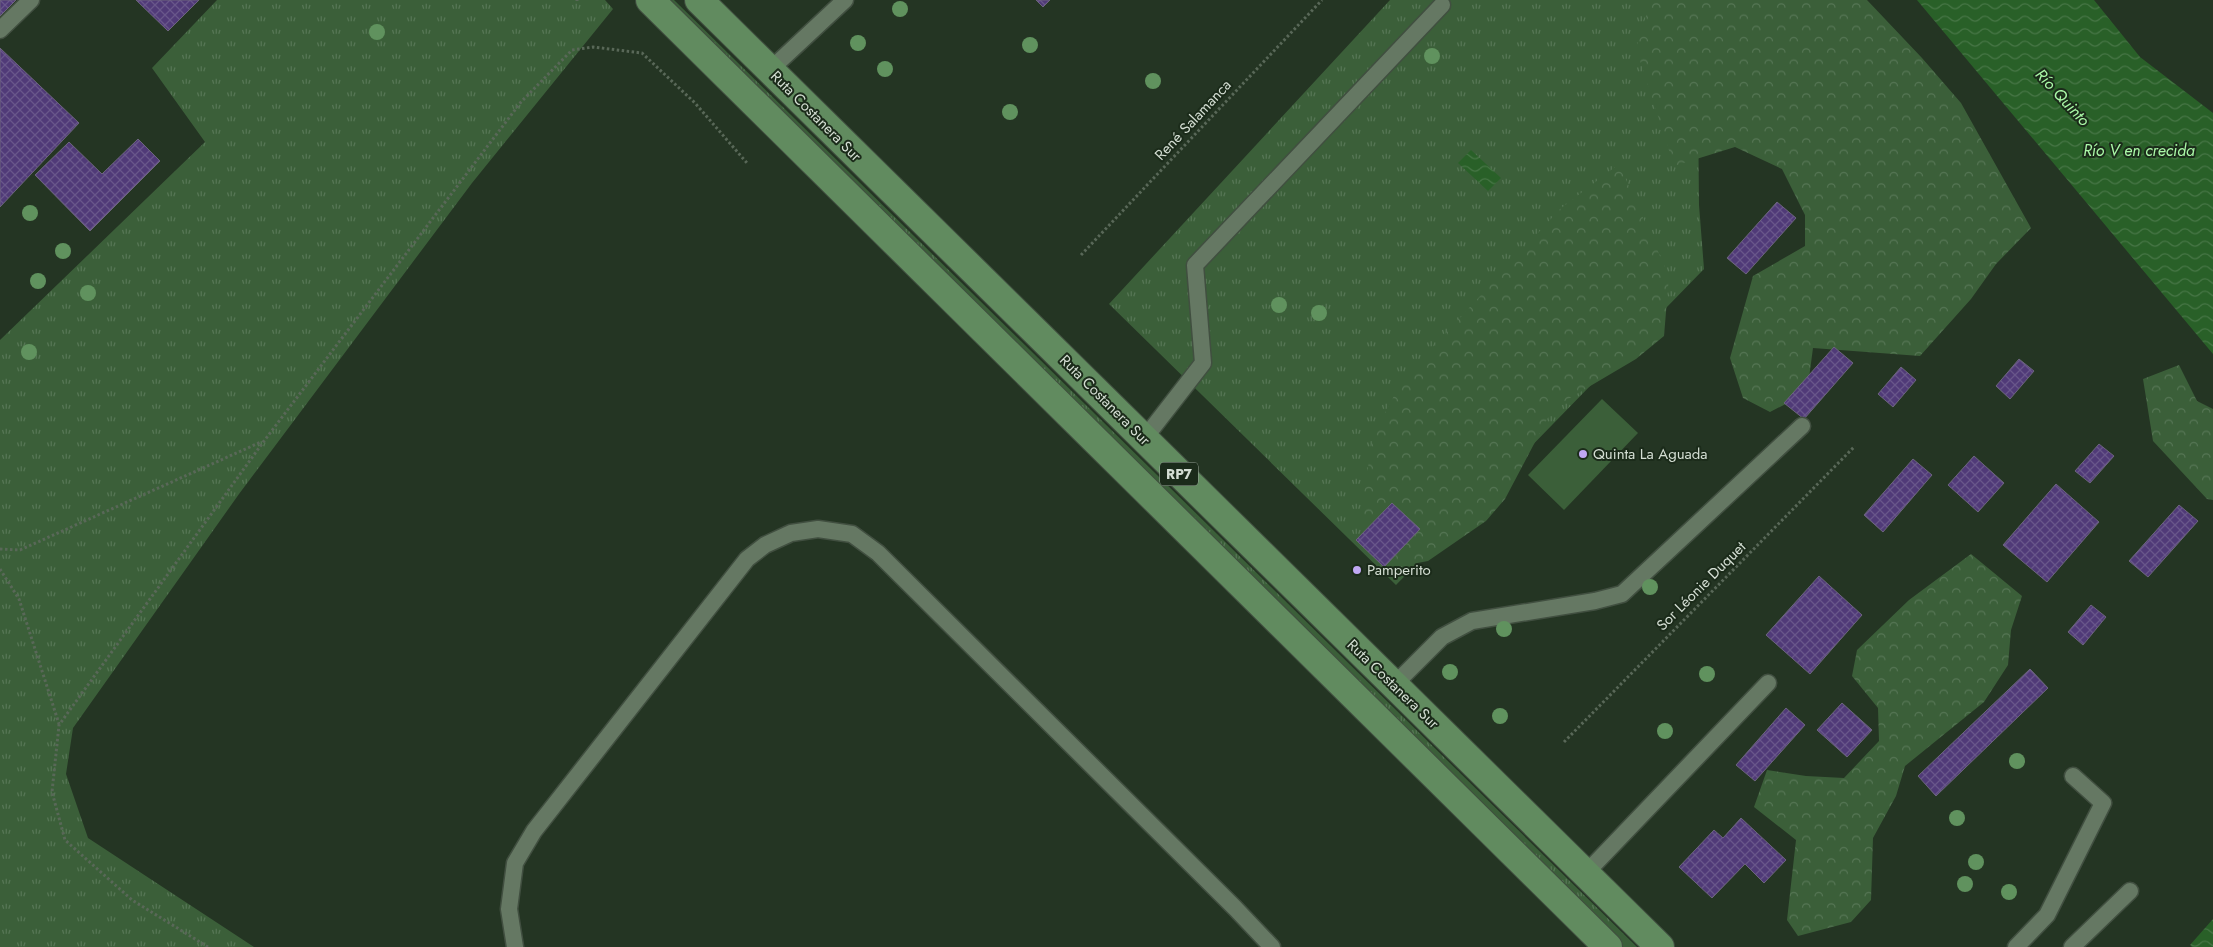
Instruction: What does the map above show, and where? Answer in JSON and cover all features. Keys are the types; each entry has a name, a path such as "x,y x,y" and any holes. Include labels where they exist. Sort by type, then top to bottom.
{"main road":[{"name":"RP7","path":"650,0 1608,947"},
{"name":"Ruta Costanera Sur","path":"699,0 1660,947"}],"lane":[{"path":"0,30 31,0"},
{"path":"770,70 845,0"},
{"path":"1144,439 1203,363 1195,265 1442,5"},
{"path":"1394,685 1442,637 1472,621 1594,601 1622,594 1802,426"},
{"path":"515,947 509,909 515,863 534,831 747,559 764,545 791,533 818,529 852,534 878,553 1272,947"},
{"path":"1586,873 1768,683"},
{"path":"2016,947 2047,915 2103,804 2073,776"},
{"path":"2072,947 2130,891"}],"path":[{"name":"René Salamanca","path":"1081,255 1322,0"},
{"path":"59,725 264,442 521,102 572,50 593,47 642,53 695,103 746,163"},
{"path":"0,549 20,550 264,442"},
{"name":"Sor Léonie Duquet","path":"1564,742 1855,446"},
{"path":"0,569 19,599 59,725 52,792 65,840 132,900 208,947"}],"green space":[{"path":"217,0 605,0 613,9 472,183 239,494 73,728 66,774 88,838 254,947 0,947 0,340 205,142 152,68"},
{"path":"658,0 674,0 1637,947 1620,947"},
{"path":"1390,0 1697,0 1699,205 1704,269 1396,585 1109,304"},
{"path":"1651,0 1867,0 1922,58 1961,103 2031,228 1996,264 1971,299 1920,356 1813,348 1807,393 1770,412 1743,398 1730,358 1753,276 1805,246 1805,215 1782,169 1735,147 1674,166 1636,48"},
{"path":"1619,164 1669,276 1664,336 1636,359 1553,408 1505,499 1486,521 1428,561 1381,570 1361,513 1373,435 1402,381 1560,209"},
{"path":"2179,365 2197,401 2213,409 2213,500 2207,499 2153,441 2143,379"},
{"name":"Quinta La Aguada","path":"1602,399 1638,433 1564,510 1528,475"},
{"path":"1971,554 2022,596 2011,630 2008,665 1984,702 1905,766 1896,796 1873,838 1871,900 1851,922 1798,936 1787,920 1796,840 1754,807 1767,770 1806,776 1844,778 1879,741 1878,708 1852,676 1857,650 1909,600"}],"water":[{"name":"Río V en crecida","path":"1917,0 2094,0 2140,57 2213,113 2213,354"},
{"path":"1471,150 1501,178 1488,191 1458,163"},
{"path":"2213,919 2213,947 2192,947 2190,945"}],"building":[{"path":"0,0 16,0 0,16"},
{"path":"136,0 199,0 168,31"},
{"path":"1036,0 1050,0 1043,7"},
{"path":"0,48 79,123 0,207"},
{"path":"138,139 160,161 90,231 35,175 69,142 102,174"},
{"path":"1777,202 1796,218 1746,274 1727,258"},
{"path":"1834,347 1853,363 1804,419 1784,403"},
{"path":"2019,359 2034,371 2010,399 1996,386"},
{"path":"1901,367 1916,380 1893,407 1878,394"},
{"path":"2099,444 2114,456 2090,483 2075,471"},
{"path":"1974,456 2004,483 1978,512 1948,485"},
{"path":"1913,459 1932,475 1883,532 1864,515"},
{"path":"2056,484 2099,522 2047,582 2003,545"},
{"path":"1392,503 1420,529 1384,567 1356,540"},
{"path":"2179,505 2198,521 2148,577 2129,561"},
{"path":"1819,576 1862,615 1810,674 1766,635"},
{"path":"2091,605 2106,617 2083,645 2068,632"},
{"path":"2030,669 2048,688 1936,796 1918,776"},
{"path":"1842,703 1872,730 1847,757 1817,730"},
{"path":"1786,708 1805,725 1755,781 1736,765"},
{"path":"1741,818 1786,860 1764,883 1745,864 1712,898 1679,867 1714,830 1723,838"}],"place":[{"name":"Quinta La Aguada","path":"1583,454"},
{"name":"Pamperito","path":"1357,570"}],"water label":[{"name":"Río Quinto","path":"2063,97"}]}
